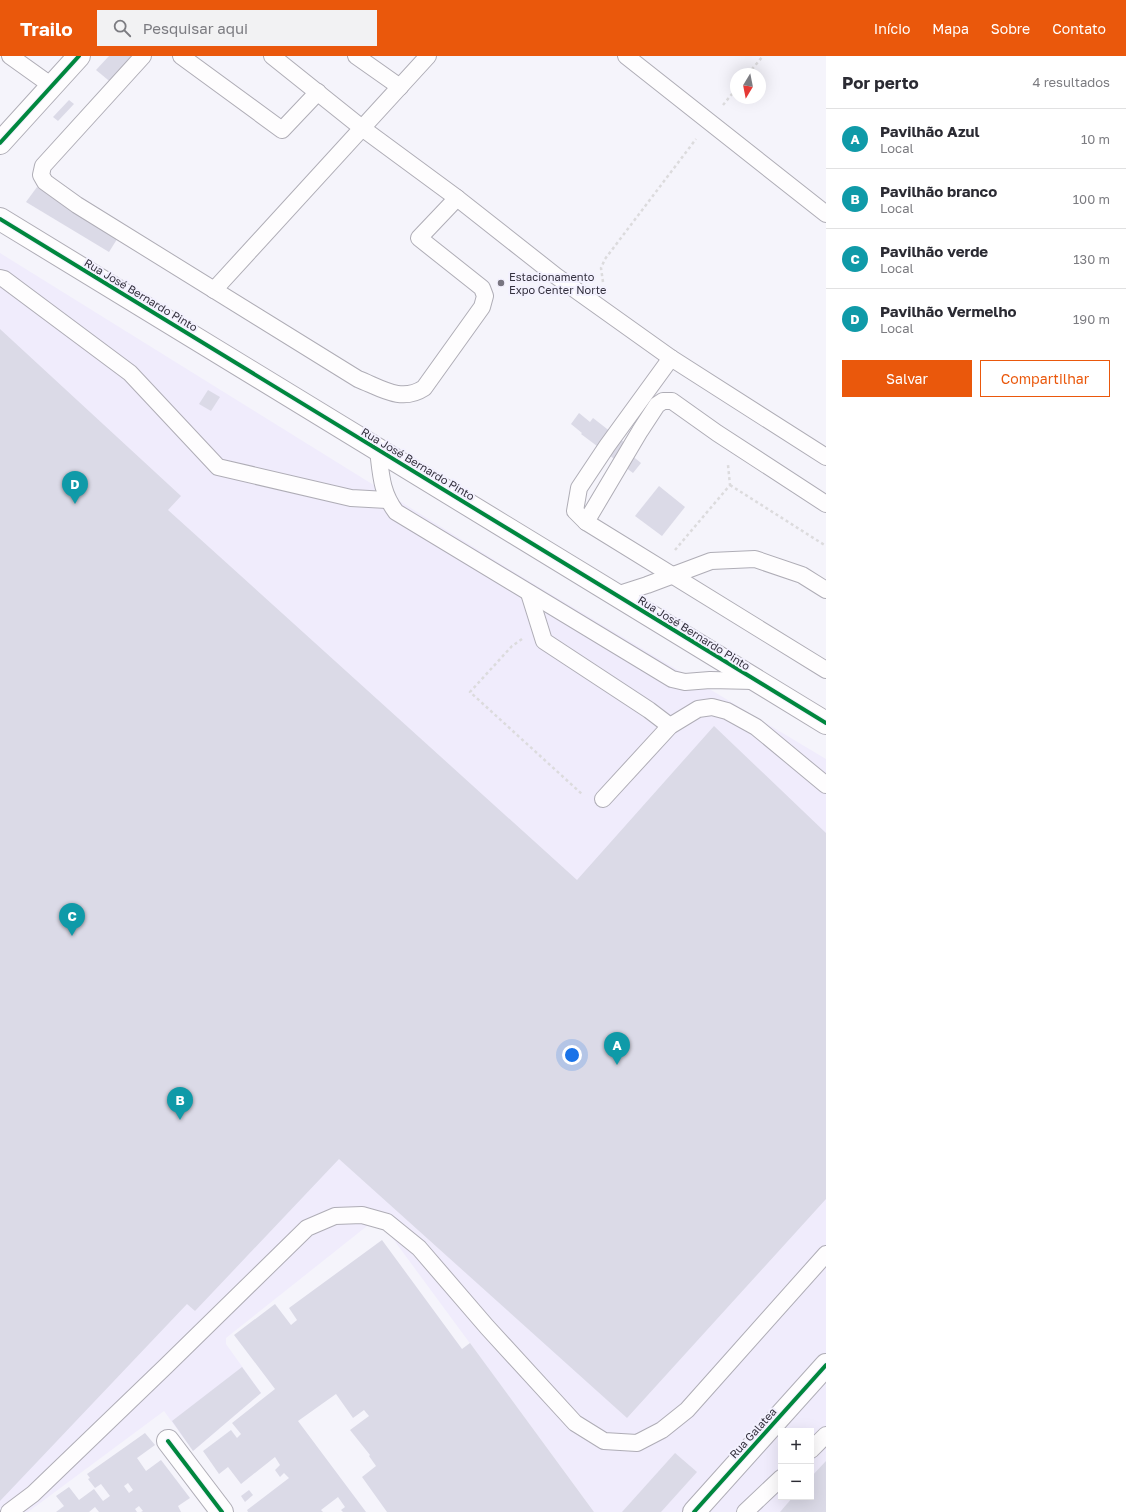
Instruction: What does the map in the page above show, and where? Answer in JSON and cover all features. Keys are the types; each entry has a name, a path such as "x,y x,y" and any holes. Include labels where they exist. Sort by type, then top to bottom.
{"street":[{"path":"0,143 79,56"},
{"name":"Rua José Bernardo Pinto","path":"0,219 616,595 754,681 826,723"},
{"name":"Rua Galatea","path":"694,1512 826,1366"},
{"path":"168,1441 222,1512"}],"lane":[{"path":"10,56 52,86"},
{"path":"143,56 42,166 41,175 45,182 77,206 358,378 398,395 416,393 424,388 482,307 485,296 482,288 419,238 457,198"},
{"path":"181,56 282,130 318,92"},
{"path":"272,56 362,128 457,198 556,276 671,358 826,457"},
{"path":"356,56 400,87"},
{"path":"214,290 428,56"},
{"path":"626,56 826,214"},
{"path":"0,278 4,279 130,373 218,467 351,498 387,500"},
{"path":"671,358 607,446 579,488 575,511 586,522 826,670"},
{"path":"586,522 640,431 657,406 663,401 672,401 717,433 826,504"},
{"path":"378,450 382,483 387,500 396,512 672,679 685,682 710,680 754,681"},
{"path":"616,595 711,561 755,559 802,575 826,590"},
{"path":"529,593 544,641 649,710 670,726"},
{"path":"603,799 670,726 698,709 712,707 727,711 756,727 826,784"},
{"path":"9,1512 33,1494 307,1228 335,1216 362,1215 387,1222 419,1248 487,1327 575,1423 604,1441 637,1443 662,1430 687,1410 826,1254"},
{"path":"814,1447 826,1435"},
{"path":"745,1512 778,1481"}],"path":[{"path":"753,68 763,56"},
{"path":"730,484 826,546"},
{"path":"540,629 512,646 470,692 596,807 603,799"}],"shaded area":[{"path":"0,253 509,569 826,759 826,1512 594,1512 388,1232 378,1227 367,1226 226,1338 226,1344 261,1393 193,1451 164,1411 28,1512 0,1512"}],"building":[{"path":"109,56 133,56 113,84 96,70"},
{"path":"69,100 74,104 58,121 53,117"},
{"path":"37,187 119,236 109,252 26,202"},
{"path":"0,329 181,496 168,510 577,880 714,726 826,833 826,1199 627,1418 339,1159 195,1311 187,1304 0,1501"},
{"path":"208,390 220,397 211,411 199,404"},
{"path":"579,413 590,422 593,418 634,450 630,454 641,463 633,473 581,434 582,433 571,424"},
{"path":"659,486 685,507 662,536 635,516"},
{"path":"382,1240 462,1349 470,1343 594,1512 387,1512 362,1477 376,1466 369,1456 370,1455 350,1430 369,1416 364,1410 353,1418 336,1394 298,1421 366,1512 343,1512 341,1510 345,1507 338,1497 321,1510 323,1512 248,1512 247,1510 289,1478 284,1473 280,1477 275,1470 280,1465 275,1457 241,1484 228,1467 219,1474 203,1451 231,1430 237,1438 241,1434 232,1423 275,1389 234,1335 275,1304 291,1325 297,1320 289,1308"},
{"path":"242,1367 261,1393 193,1451 172,1421"},
{"path":"145,1433 155,1445 137,1458 146,1471 161,1460 190,1498 178,1506 181,1512 141,1512 143,1511 139,1506 135,1509 137,1512 99,1512 95,1507 89,1512 56,1512 64,1506 56,1496 69,1487 79,1500 94,1489 103,1501 110,1496 101,1484 95,1488 88,1479 90,1478 87,1474","holes":["128,1483 133,1490 129,1493 124,1486"]},
{"path":"675,1453 697,1472 661,1512 622,1512"},
{"path":"826,1461 826,1512 780,1512 790,1500 814,1500 814,1474"},
{"path":"249,1490 253,1495 245,1502 241,1496"}],"cycle path":[{"path":"0,143 79,56"},
{"path":"0,219 826,723"},
{"path":"694,1512 826,1365"},
{"path":"168,1441 222,1512"}],"place":[{"name":"Estacionamento Expo Center Norte","path":"501,283"},
{"name":"Pavilhão Vermelho","path":"75,504"},
{"name":"Pavilhão verde","path":"72,936"},
{"name":"Pavilhão Azul","path":"617,1065"},
{"name":"Pavilhão branco","path":"180,1120"}]}
